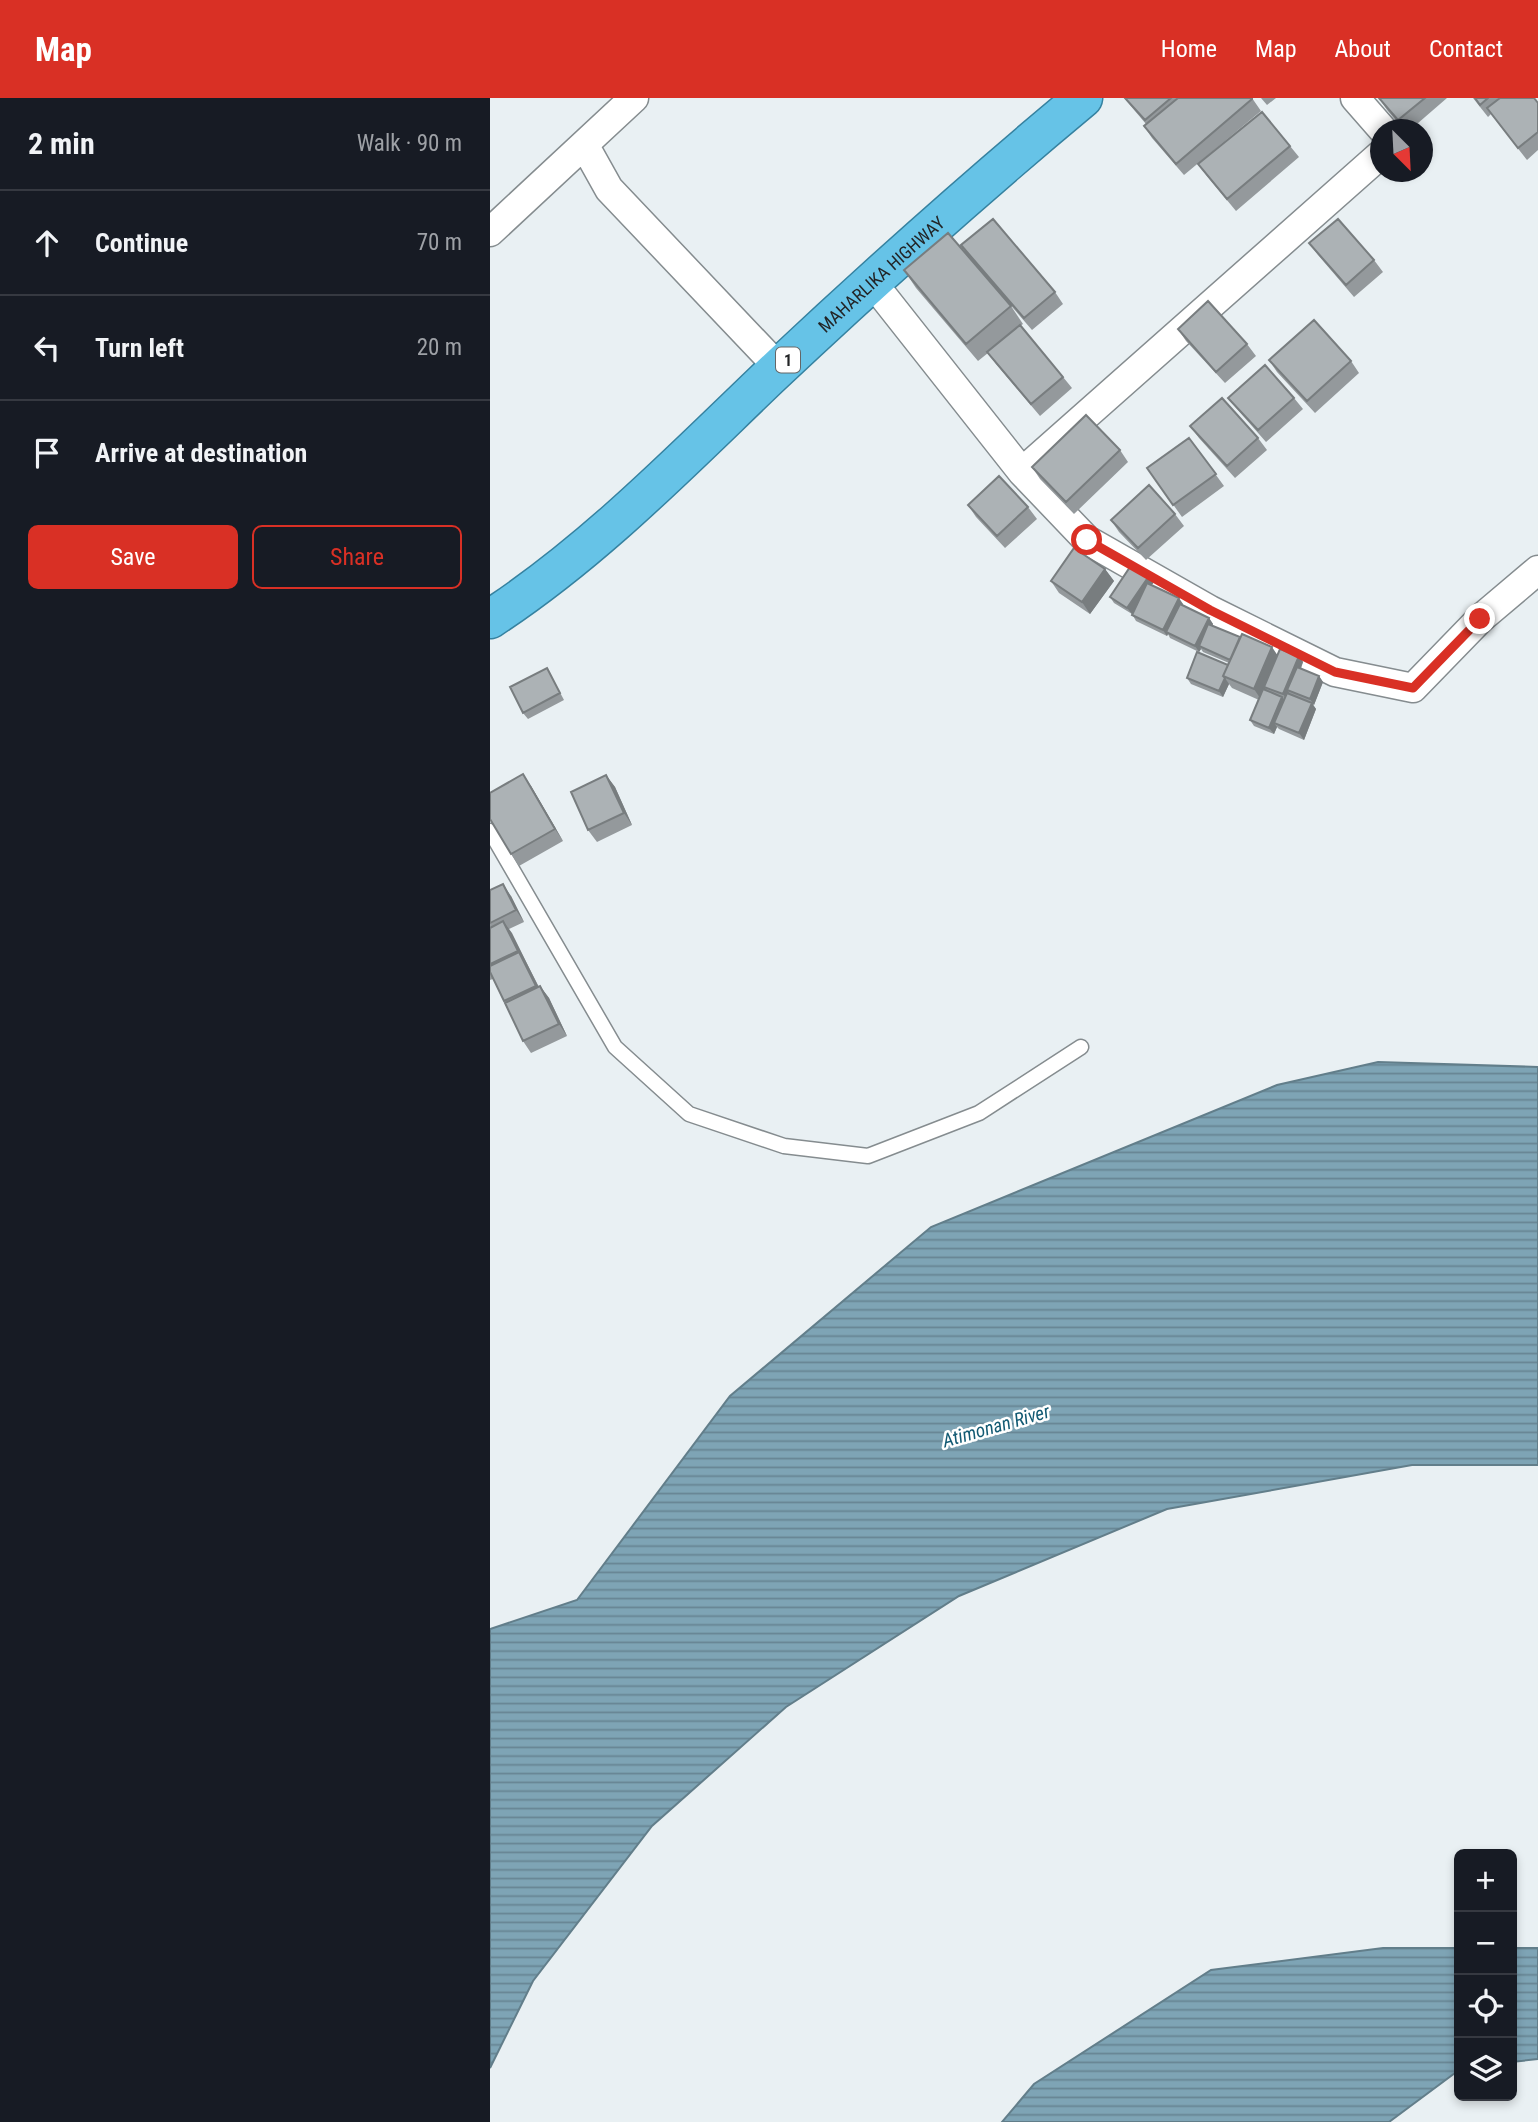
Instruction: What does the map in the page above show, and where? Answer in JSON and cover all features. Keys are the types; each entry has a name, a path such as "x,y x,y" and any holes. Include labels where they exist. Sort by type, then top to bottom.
{"highway":[{"name":"MAHARLIKA HIGHWAY","path":"490,619 606,532 872,282 1002,165 1083,98"}],"street":[{"path":"490,232 634,98"},
{"path":"1355,98 1373,119"},
{"path":"585,146 609,189 779,368"},
{"path":"1022,472 1370,165"},
{"path":"872,282 1022,472 1087,540 1210,610 1335,672 1413,688 1480,619 1538,570"}],"lane":[{"path":"490,831 615,1046 689,1114 784,1146 868,1156 979,1113 1081,1047"}],"water":[{"name":"Atimonan River","path":"1378,1062 1538,1067 1538,1465 1412,1465 1167,1509 959,1596 786,1707 652,1826 533,1981 490,2068 490,1629 577,1600 730,1396 931,1227 1277,1085"},
{"path":"1383,1948 1454,1948 1454,2074 1389,2122 1002,2122 1034,2084 1211,1970"},
{"path":"1517,1948 1538,1948 1538,2059 1517,2061"}],"building":[{"path":"1125,98 1171,98 1145,120"},
{"path":"1178,98 1252,99 1176,164 1144,126"},
{"path":"1379,98 1425,98 1399,119"},
{"path":"1475,98 1488,98 1480,105"},
{"path":"1500,98 1534,98 1538,103 1538,132 1518,148 1487,108"},
{"path":"1262,112 1290,146 1227,199 1198,164"},
{"path":"993,219 1055,292 1024,318 961,245"},
{"path":"1338,219 1374,260 1346,285 1309,243"},
{"path":"948,233 1011,306 966,344 904,270"},
{"path":"1208,301 1247,344 1216,372 1178,329"},
{"path":"1314,320 1351,361 1307,401 1269,360"},
{"path":"1020,325 1063,377 1031,404 987,352"},
{"path":"1265,365 1294,398 1258,430 1228,398"},
{"path":"1222,398 1258,438 1227,466 1190,426"},
{"path":"1086,415 1120,450 1066,502 1032,467"},
{"path":"1189,438 1216,474 1173,505 1147,468"},
{"path":"999,476 1028,507 997,536 968,505"},
{"path":"1149,485 1175,514 1138,548 1111,520"},
{"path":"1074,548 1105,569 1082,602 1051,581"},
{"path":"1132,564 1149,576 1127,608 1110,597"},
{"path":"1147,583 1179,598 1163,630 1132,615"},
{"path":"1180,604 1209,618 1195,646 1166,632"},
{"path":"1208,624 1240,637 1230,660 1199,646"},
{"path":"1242,634 1272,647 1254,689 1223,676"},
{"path":"1280,649 1299,656 1283,694 1264,687"},
{"path":"1197,652 1228,665 1219,691 1187,678"},
{"path":"1297,667 1319,676 1310,699 1287,690"},
{"path":"547,668 560,693 523,713 510,687"},
{"path":"1263,689 1282,697 1269,728 1250,720"},
{"path":"1287,693 1312,703 1299,733 1274,723"},
{"path":"523,774 555,829 511,854 490,819 490,793"},
{"path":"606,775 624,813 588,830 571,792"},
{"path":"503,884 516,910 490,923 490,890"},
{"path":"503,921 518,951 490,964 490,928"},
{"path":"519,952 536,986 504,1001 490,972 490,966"},
{"path":"540,986 559,1024 523,1041 505,1003"}],"route":[{"path":"1087,540 1210,610 1335,672 1413,688 1480,619"}]}
